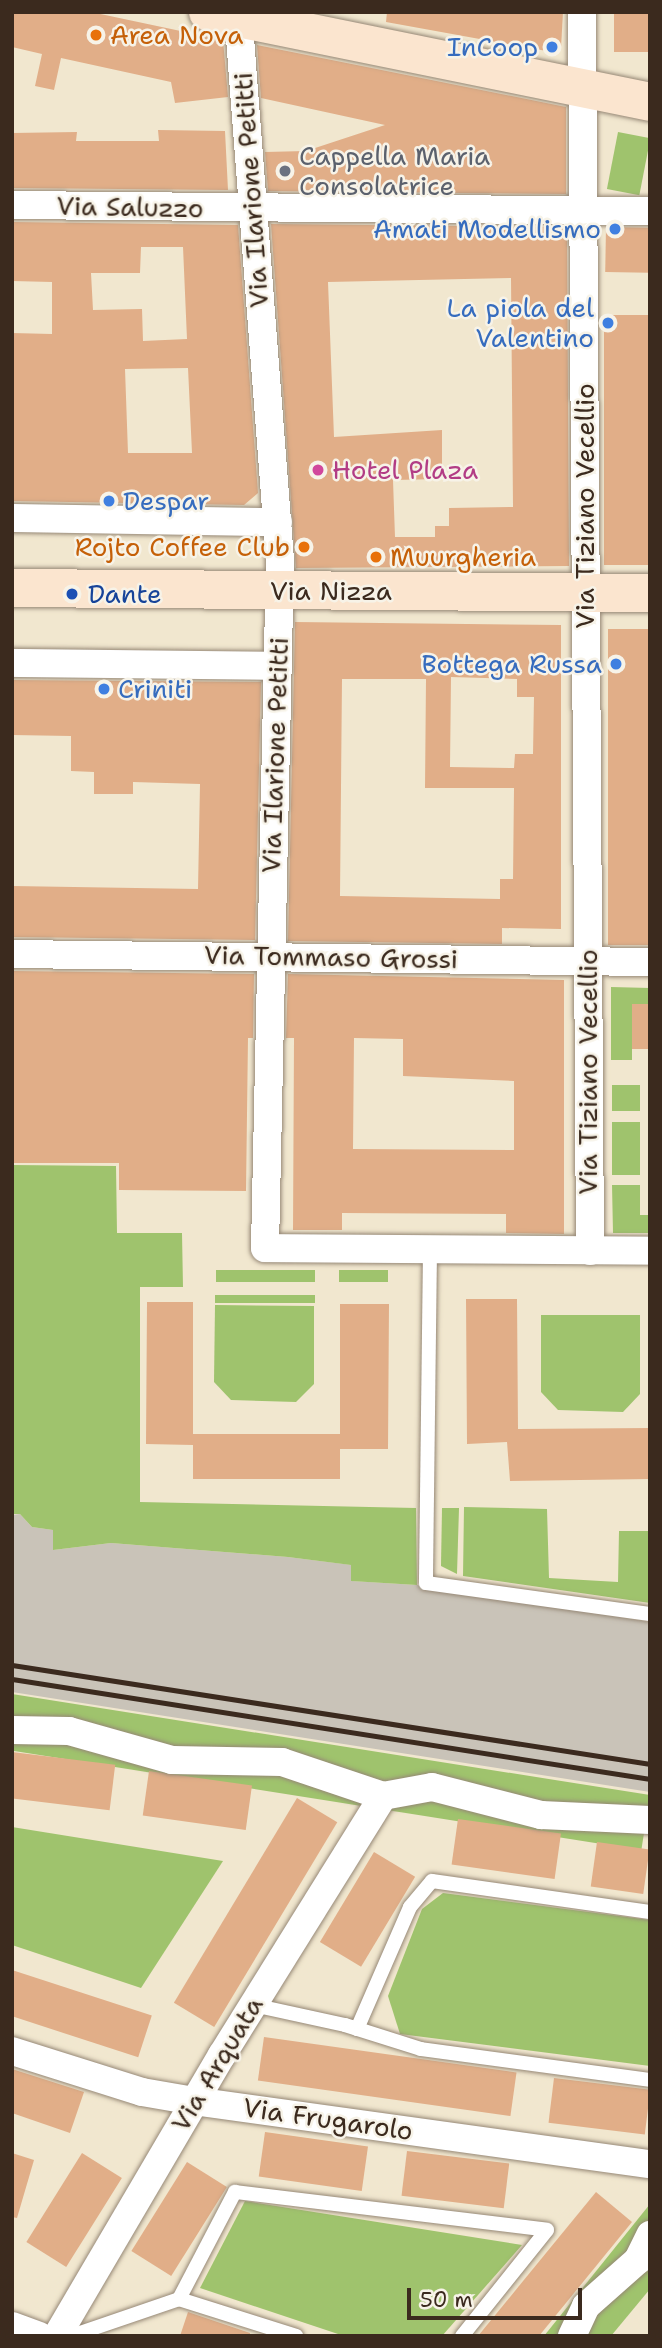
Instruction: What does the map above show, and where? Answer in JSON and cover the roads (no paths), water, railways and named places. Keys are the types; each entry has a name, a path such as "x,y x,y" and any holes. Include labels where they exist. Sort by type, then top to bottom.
{"street":[{"name":"Via Tiziano Vecellio","path":"582,12 590,1251"},
{"path":"228,14 650,102"},
{"name":"Via Ilarione Petitti","path":"228,14 252,208 278,522 279,591 269,955 265,1248 430,1250"},
{"name":"Via Saluzzo","path":"12,205 650,211"},
{"path":"12,518 278,522"},
{"name":"Via Nizza","path":"12,588 650,593"},
{"path":"12,663 276,666"},
{"name":"Via Tommaso Grossi","path":"12,954 269,955 650,962"},
{"path":"430,1250 650,1251"},
{"path":"12,1730 69,1731 172,1760 282,1762 383,1796 432,1787 541,1815 650,1820"},
{"name":"Via Arquata","path":"57,2336 194,2101 383,1796"},
{"name":"Via Frugarolo","path":"12,2051 142,2092 650,2164"},
{"path":"572,2336 586,2306 638,2260 650,2235"},
{"path":"12,2326 39,2336"}],"lane":[{"path":"430,1250 426,1583 650,1614"},
{"path":"357,2029 410,1907 432,1881 650,1912"},
{"path":"253,2005 357,2029 421,2049 650,2080"},
{"path":"179,2299 235,2192 548,2230 462,2336"},
{"path":"71,2336 179,2299 296,2336"}],"railway":[{"path":"12,1665 650,1764"},
{"path":"12,1679 650,1779"}],"place":[{"name":"Area Nova","path":"96,35"},
{"name":"InCoop","path":"552,47"},
{"name":"Cappella Maria Consolatrice","path":"285,171"},
{"name":"Amati Modellismo","path":"615,229"},
{"name":"La piola del Valentino","path":"608,323"},
{"name":"Hotel Plaza","path":"318,470"},
{"name":"Despar","path":"109,501"},
{"name":"Rojto Coffee Club","path":"304,547"},
{"name":"Muurgheria","path":"376,557"},
{"name":"Dante","path":"72,594"},
{"name":"Bottega Russa","path":"616,664"},
{"name":"Criniti","path":"104,689"}]}
